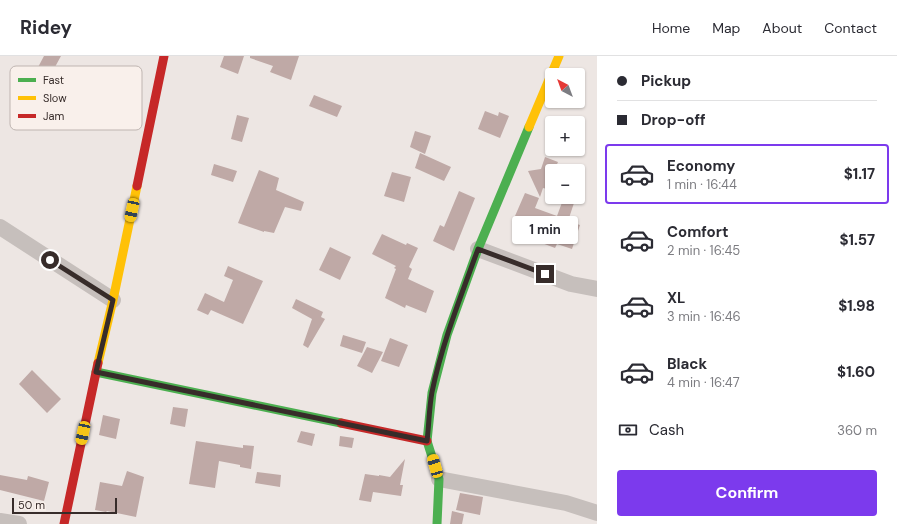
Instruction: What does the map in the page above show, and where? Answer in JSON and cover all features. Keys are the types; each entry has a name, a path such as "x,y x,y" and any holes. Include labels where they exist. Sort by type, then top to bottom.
{"street":[{"path":"64,524 164,56"},
{"path":"437,524 439,479 427,441 432,393 447,335 478,249 559,56"},
{"path":"0,227 113,300"},
{"path":"478,249 571,284 597,289"},
{"path":"96,372 427,441"},
{"path":"439,479 566,503 597,513"},
{"path":"0,521 18,524"}],"building":[{"path":"44,56 61,56 56,66 39,66"},
{"path":"224,56 244,56 238,74 220,67"},
{"path":"250,56 299,56 291,80 270,72 273,66 250,58"},
{"path":"314,95 342,106 337,117 309,106"},
{"path":"485,111 498,116 499,112 509,116 500,138 478,129"},
{"path":"237,115 249,118 242,142 231,139"},
{"path":"415,131 431,136 425,154 410,147"},
{"path":"420,153 451,167 444,181 415,168"},
{"path":"545,157 558,162 557,164 545,164 545,188 543,188 540,197 528,171 541,169"},
{"path":"214,164 237,171 233,182 211,175"},
{"path":"259,170 279,178 276,190 304,202 301,211 285,207 274,233 264,232 238,223"},
{"path":"392,172 411,177 404,202 384,196"},
{"path":"459,191 475,198 454,251 433,241 440,225 444,227"},
{"path":"525,193 539,198 535,208 557,216 561,204 574,204 568,221 580,225 572,249 557,244 555,248 513,232 519,218 515,216"},
{"path":"382,234 406,245 407,243 418,248 409,267 412,269 408,279 434,291 426,313 406,305 405,308 385,298 396,269 394,268 396,266 372,254"},
{"path":"330,247 351,257 340,280 319,270"},
{"path":"228,266 263,281 243,324 211,310 208,315 197,310 205,293 224,302 233,280 224,276"},
{"path":"296,299 323,312 321,317 325,319 308,348 303,345 312,319 292,308"},
{"path":"343,335 366,342 362,353 340,346"},
{"path":"390,338 408,345 399,367 381,361"},
{"path":"367,347 383,352 372,373 357,366"},
{"path":"32,370 61,399 47,413 19,384"},
{"path":"173,407 188,409 185,427 170,424"},
{"path":"103,415 120,419 116,439 99,435"},
{"path":"301,431 315,434 312,446 297,442"},
{"path":"340,436 354,438 352,448 339,446"},
{"path":"196,441 243,448 243,445 254,446 251,469 240,467 240,465 219,461 215,488 189,484"},
{"path":"405,459 400,485 403,485 401,496 373,492 371,502 359,500 365,474 390,477"},
{"path":"127,471 144,477 136,517 95,510 100,482 122,486"},
{"path":"257,472 281,475 280,487 255,483"},
{"path":"0,475 27,480 28,476 49,482 44,501 0,490"},
{"path":"460,493 483,497 480,515 456,510"},
{"path":"452,511 464,514 462,524 450,524"}],"traffic: fast":[{"path":"437,524 439,479 427,441 432,393 447,335 478,249 529,127"},
{"path":"96,372 341,423"}],"traffic: slow":[{"path":"529,127 559,56"},
{"path":"98,363 137,186"}],"traffic: jam":[{"path":"137,186 164,56"},
{"path":"64,524 98,363"},
{"path":"341,423 427,441"}],"route":[{"path":"50,260 113,300 96,372 427,441 432,393 447,335 478,249 545,274"}]}
